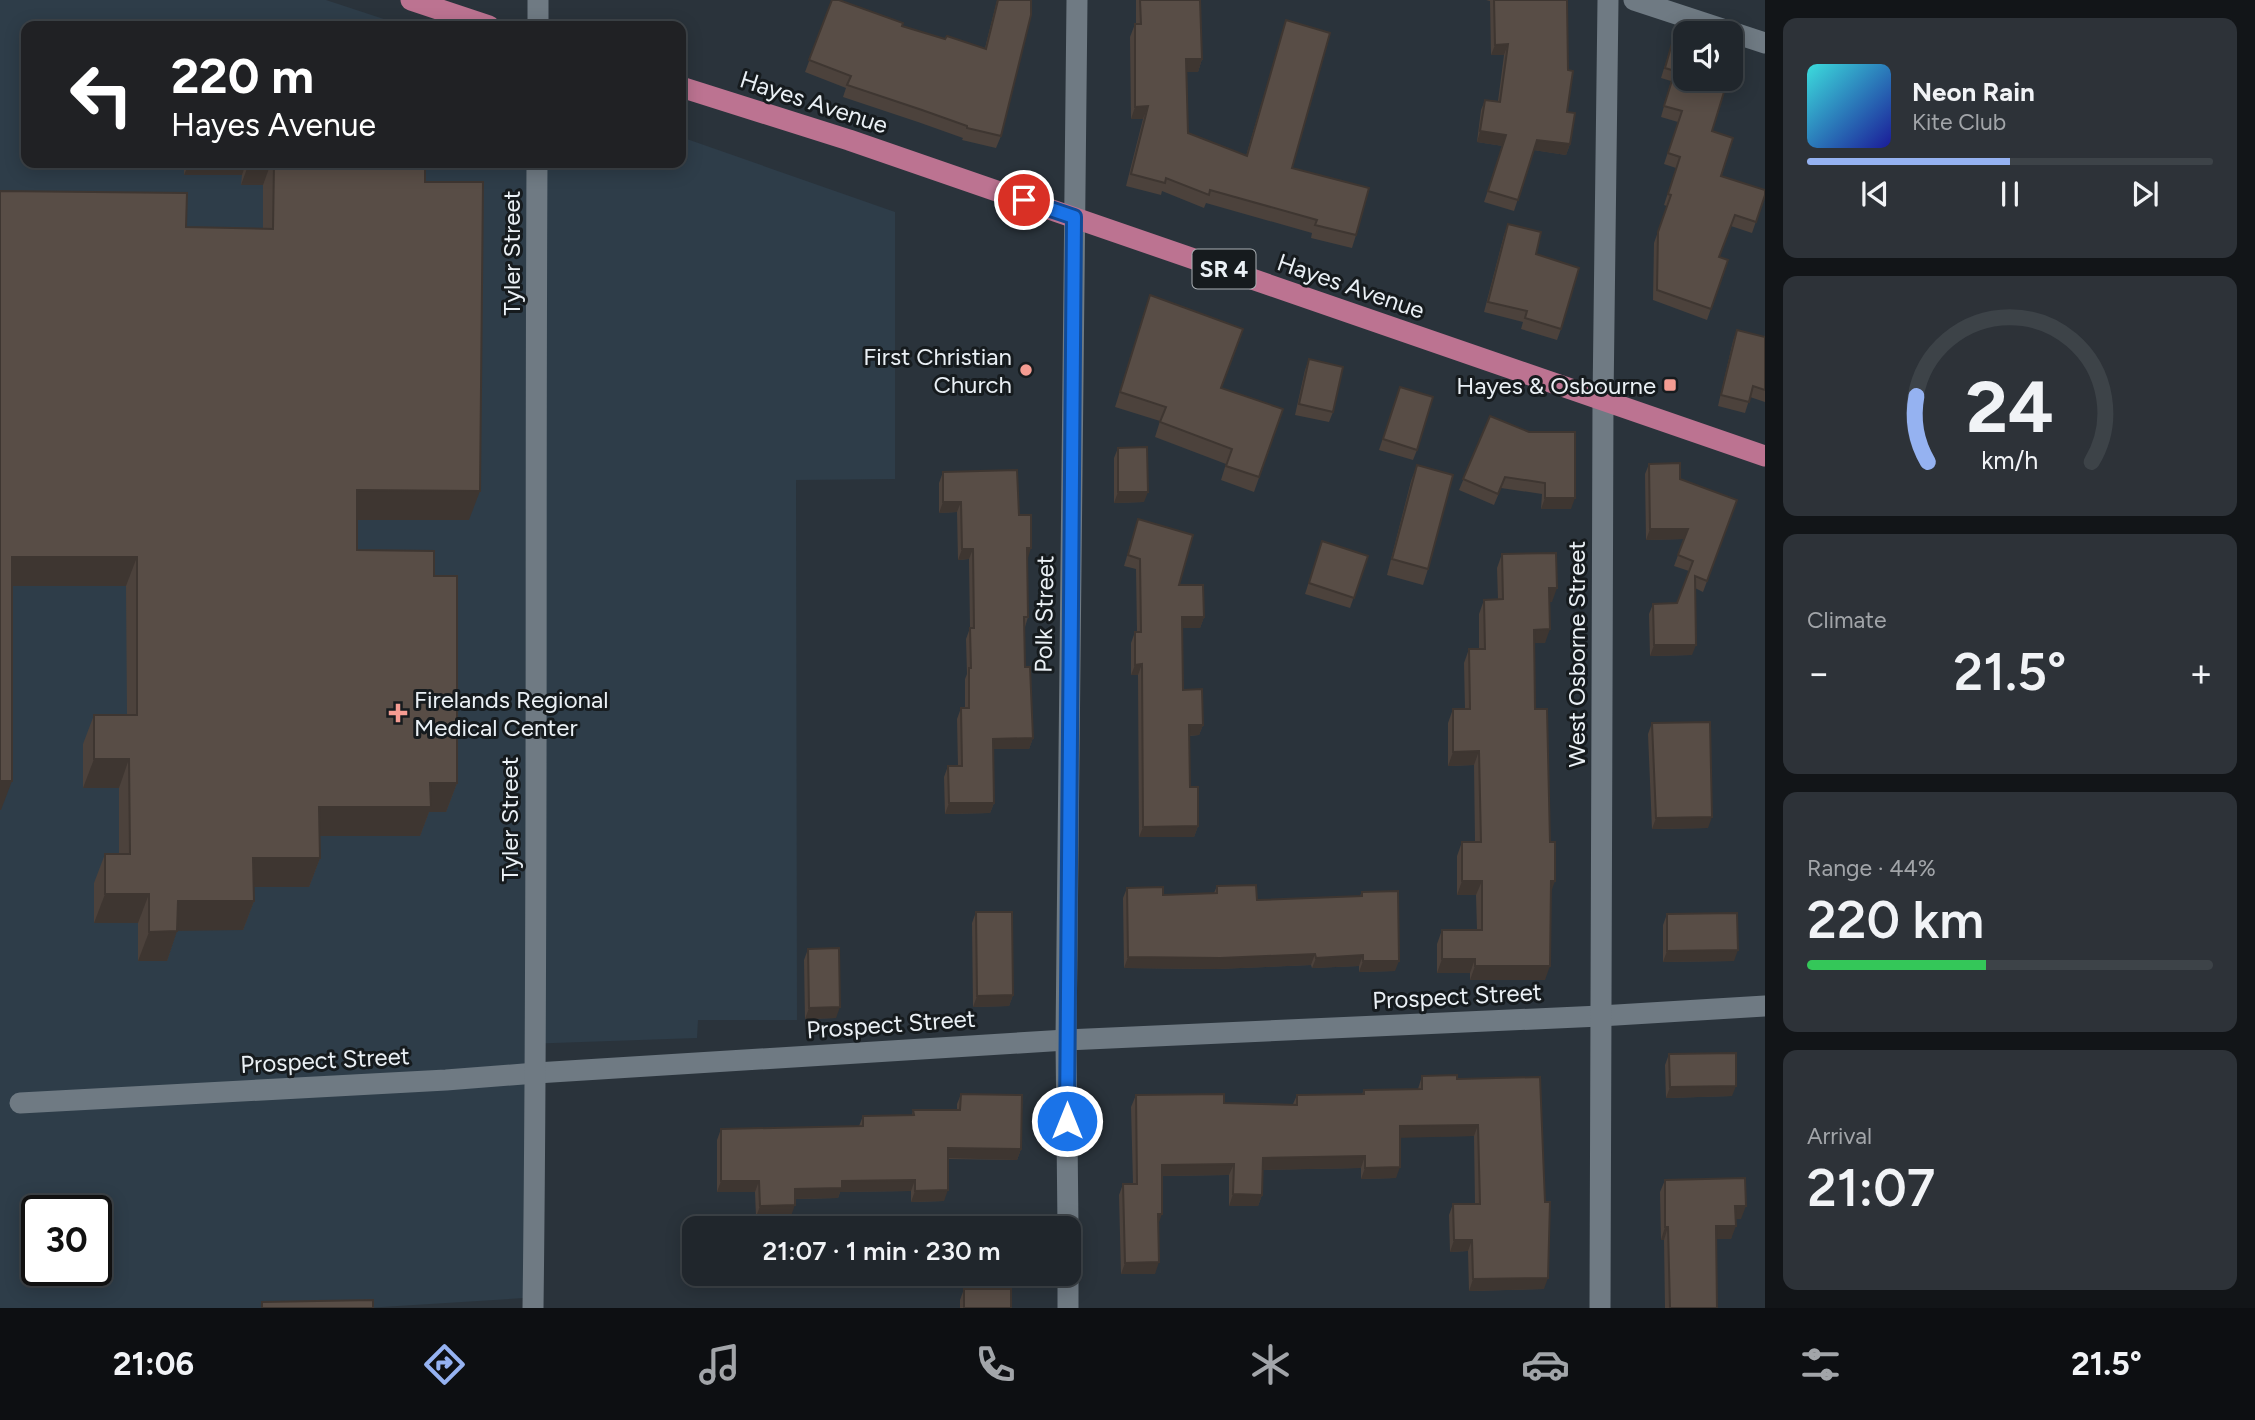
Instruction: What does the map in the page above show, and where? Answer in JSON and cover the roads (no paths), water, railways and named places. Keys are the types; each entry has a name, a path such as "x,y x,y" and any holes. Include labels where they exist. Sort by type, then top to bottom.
{"main road":[{"path":"411,0 474,21"},
{"name":"Hayes Avenue","path":"686,89 849,140 1765,456"}],"street":[{"path":"538,0 538,21"},
{"name":"Polk Street","path":"1068,1216 1066,1040 1077,0"},
{"name":"West Osborne Street","path":"1600,1308 1603,401 1608,0"},
{"path":"1634,0 1765,43"},
{"name":"Tyler Street","path":"533,1308 536,1073 534,768 537,168"},
{"name":"Prospect Street","path":"20,1103 446,1080 1066,1040 1765,1006"},
{"path":"1068,1286 1068,1308"}],"place":[{"name":"First Christian Church","path":"1026,370"},
{"name":"Hayes & Osbourne","path":"1670,385"},
{"name":"Firelands Regional Medical Center","path":"398,713"}]}
